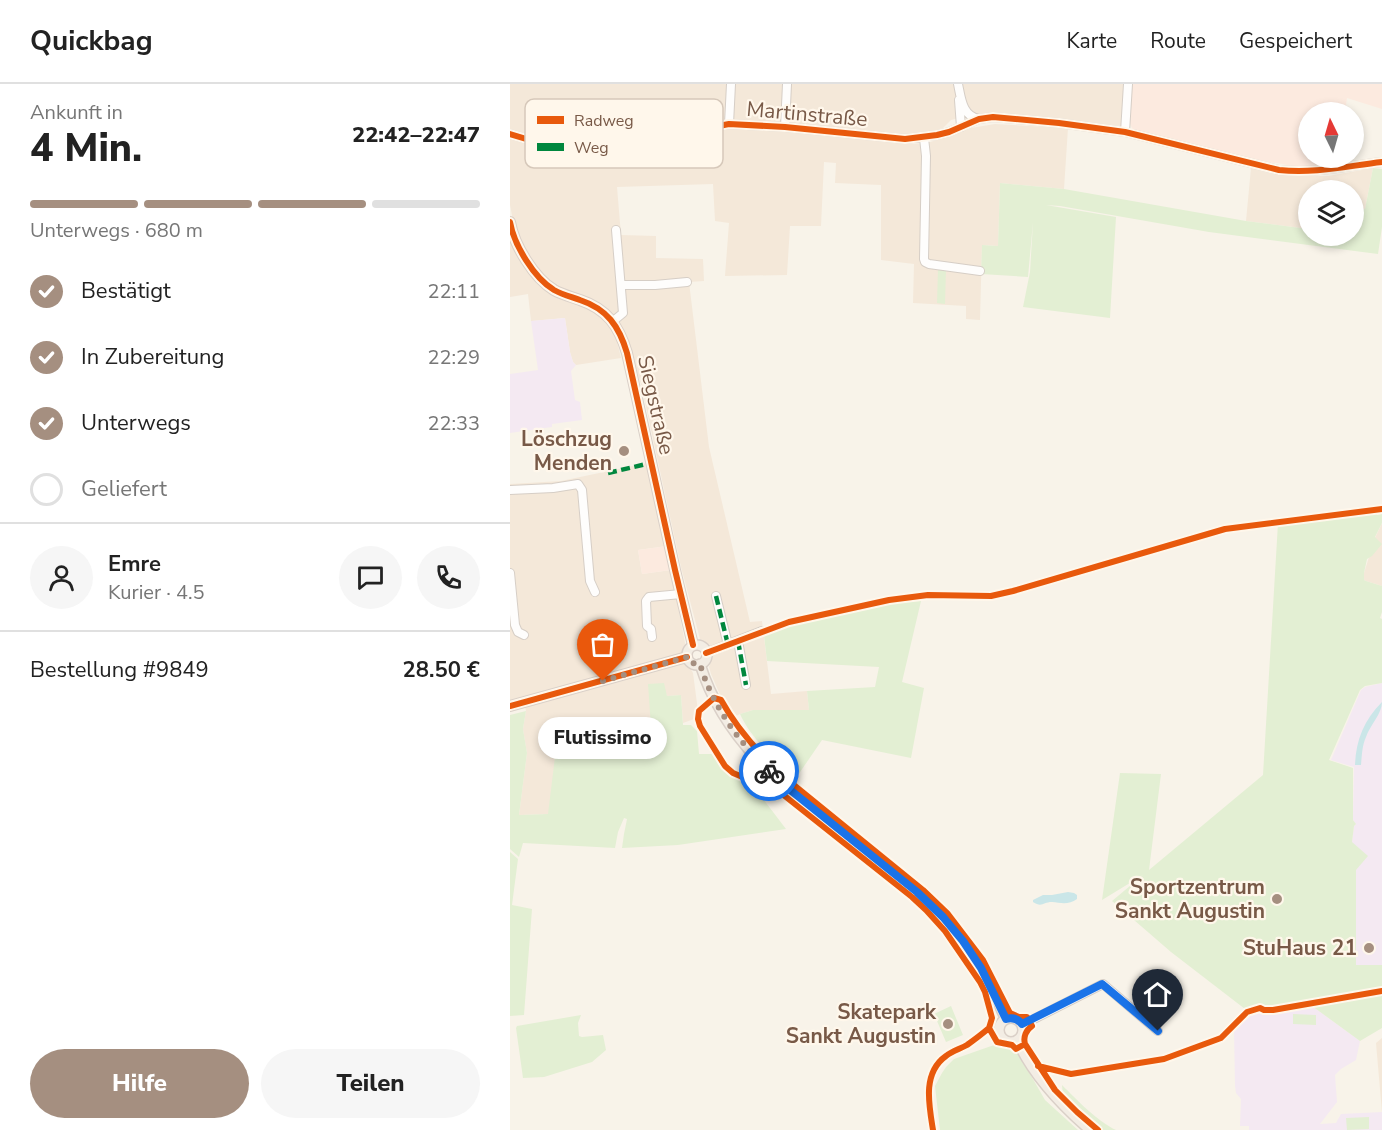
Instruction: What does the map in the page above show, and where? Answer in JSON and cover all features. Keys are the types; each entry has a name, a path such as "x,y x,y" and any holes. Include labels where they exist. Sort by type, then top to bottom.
{"main road":[{"name":"Siegstraße","path":"510,222 516,243 539,278 554,290 603,312 617,328 626,349 693,645"},
{"path":"693,645 702,646 706,653 704,661 700,664 691,663 687,657 688,649 693,645"},
{"path":"510,706 687,657"},
{"path":"700,664 707,685 724,717 753,755 789,789 917,892 943,917 981,968 1006,1019"},
{"path":"1006,1019 1017,1019 1022,1024 1022,1035 1017,1040 1010,1042 1001,1035 1000,1026 1006,1019"},
{"path":"1017,1040 1030,1064 1052,1094 1090,1130"}],"street":[{"name":"Martinstraße","path":"729,124 731,84"},
{"path":"785,127 787,84"},
{"path":"1125,132 1128,84"},
{"path":"958,87 967,113 972,118 993,117 1055,122 1125,132 1279,170 1297,172 1382,162"},
{"path":"958,87 961,127"},
{"name":"Martinstraße","path":"723,125 785,127 904,140 949,132 979,119"},
{"name":"Martinstraße","path":"510,134 525,138"},
{"path":"924,138 926,156 925,262 980,271"},
{"path":"612,322 623,313 616,230"},
{"path":"621,285 687,282"},
{"path":"510,490 578,484 582,490 590,581 596,592"},
{"path":"510,573 515,625 518,632 524,635"},
{"path":"652,637 651,629 647,626 646,601 649,597 681,594"},
{"path":"716,596 728,645"},
{"path":"706,653 762,631"},
{"path":"738,641 746,685"},
{"path":"1022,1024 1102,984 1158,1031"}],"shaded area":[{"path":"510,84 1126,84 1123,124 1120,126 1002,113 975,114 951,120 943,128 926,134 904,135 817,127 723,125 723,99 525,99 525,135 510,130"},
{"path":"1132,84 1382,84 1382,109 1347,98 1346,102 1298,102 1298,167 1262,162 1133,130 1130,124"},
{"path":"995,124 1068,128 1064,189 1000,183 998,246 982,245 980,320 966,319 966,306 913,303 914,264 881,260 881,185 835,183 836,163 824,162 821,226 790,226 787,275 725,276 729,223 715,221 713,184 617,187 621,235 656,236 656,258 703,259 704,281 689,282 709,447 750,622 762,621 771,694 807,691 809,710 753,710 734,717 721,697 711,674 709,667 713,657 710,645 700,639 681,567 641,384 624,332 607,310 586,298 549,284 539,275 517,241 510,205 510,137 525,139 525,168 723,168 723,127 732,126 906,144 927,143 965,129"},
{"path":"1251,168 1288,176 1328,176 1373,168 1365,209 1364,180 1298,180 1298,228 1246,221"},
{"path":"510,234 538,282 600,314 616,337 621,358 576,365 570,352 565,318 531,321 528,294 510,297"},
{"path":"565,318 570,352 576,365 571,371 575,400 580,402 582,420 510,433 510,374 538,370 531,321"},
{"path":"647,463 667,546 638,550 642,574 671,570 685,643 685,658 693,673 698,711 694,719 683,723 681,695 667,696 665,691 651,727 645,729 634,759 548,814 519,815 527,753 523,729 526,711 523,697 510,701 510,484 561,481"},
{"path":"1382,523 1382,586 1364,580 1364,573"},
{"path":"667,546 671,570 642,574 638,550"},
{"path":"1382,683 1382,965 1356,965 1356,870 1352,842 1356,824 1353,820 1354,767 1331,760 1361,690"},
{"path":"1312,1006 1360,1041 1356,1060 1335,1075 1337,1102 1320,1124 1336,1123 1341,1114 1382,1112 1382,1130 1249,1130 1249,1126 1240,1126 1241,1099 1236,1093 1235,1086 1234,1029 1248,1015 1258,1012 1266,1014"},
{"path":"1382,1038 1382,1112 1376,1043"}],"green space":[{"path":"1373,168 1382,169 1382,227 1378,254 1317,246 1364,246 1365,209"},
{"path":"1000,183 1064,189 1246,221 1298,228 1298,244 1209,232 1046,205 1116,217 1110,318 1023,307 1030,272 1033,222 1028,277 981,274 982,245 998,246"},
{"path":"938,269 946,270 945,304 937,303"},
{"path":"1376,510 1377,515 1382,514 1382,523 1375,537 1382,544 1367,559 1364,580 1382,586 1380,618 1382,619 1382,683 1365,686 1360,690 1329,760 1353,768 1353,820 1356,824 1352,842 1368,856 1356,870 1356,965 1382,965 1382,1028 1360,1041 1310,1003 1248,1015 1234,1029 1229,1025 1245,1009 1171,952 1112,901 1143,875 1102,900 1120,773 1161,774 1149,870 1263,775 1278,523"},
{"path":"921,601 902,682 924,688 911,758 822,740 796,778 757,741 740,714 753,710 809,710 807,691 875,687 879,667 767,661 764,636 799,622 890,602"},
{"path":"664,683 667,696 681,695 683,725 691,725 697,731 699,754 715,754 727,772 751,783 786,829 678,845 622,848 627,819 624,818 615,848 523,843 519,857 510,849 510,715 526,711 523,729 527,753 519,815 548,814 559,724 587,721 588,755 633,759 631,730 651,727 648,684"},
{"path":"510,852 518,859 512,905 532,909 524,1015 510,1016"},
{"name":"Skatepark Sankt Augustin","path":"951,1006 963,1035 946,1042 934,1014"},
{"path":"1293,1014 1316,1015 1316,1025 1293,1024"},
{"path":"581,1015 578,1023 579,1036 603,1035 606,1050 592,1062 544,1077 523,1078 517,1026"},
{"path":"997,1044 1018,1053 1045,1100 1078,1130 940,1130 935,1086 942,1073 954,1059"},
{"path":"1062,1085 1095,1116 1116,1130 1100,1130 1063,1096"},
{"path":"1369,1117 1369,1129 1347,1130 1346,1118"}],"water":[{"path":"1382,702 1380,711 1365,740 1361,765 1355,765 1362,731 1370,716"},
{"path":"1068,892 1077,895 1077,899 1065,903 1052,902 1041,905 1033,902 1043,895"}],"marked path":[{"path":"608,473 655,462"},
{"path":"716,596 728,645"},
{"path":"738,641 746,685"}],"cycle path":[{"path":"723,125 785,127 905,139 937,135 979,119 993,117 1125,132 1279,170 1318,170 1382,162"},
{"path":"510,134 525,139"},
{"path":"510,222 520,250 539,278 554,290 598,308 611,320 620,335 627,353 693,645"},
{"path":"706,653 789,622 889,600 928,595 991,596 1225,529 1382,509"},
{"path":"510,706 687,657"},
{"path":"714,698 721,700 743,733 779,772 923,890 948,914 983,960 1010,1013 1019,1017 1027,1017 1032,1026 1024,1039 1025,1044 1055,1090 1098,1130"},
{"path":"714,698 699,711 698,719 725,766 733,773 781,793 912,897 945,931 980,982 992,1018 989,1028 997,1042 1012,1045 1016,1049 1025,1044"},
{"path":"1038,1066 1071,1074 1164,1059 1221,1038 1247,1012 1260,1008 1273,1010 1382,991"},
{"path":"933,1130 929,1100 933,1071 946,1056 967,1045 989,1028"}],"way so far":[{"path":"603,681 687,657 691,663 700,664 707,685 729,724 753,755 769,771"}],"place":[{"name":"Löschzug Menden","path":"624,451"},
{"name":"Flutissimo","path":"603,681"},
{"name":"Sportzentrum Sankt Augustin","path":"1277,899"},
{"name":"StuHaus 21","path":"1369,948"},
{"name":"Skatepark Sankt Augustin","path":"948,1024"}],"route":[{"path":"769,771 917,892 943,917 981,968 1006,1019 1017,1019 1022,1024 1102,984 1158,1031"}]}
